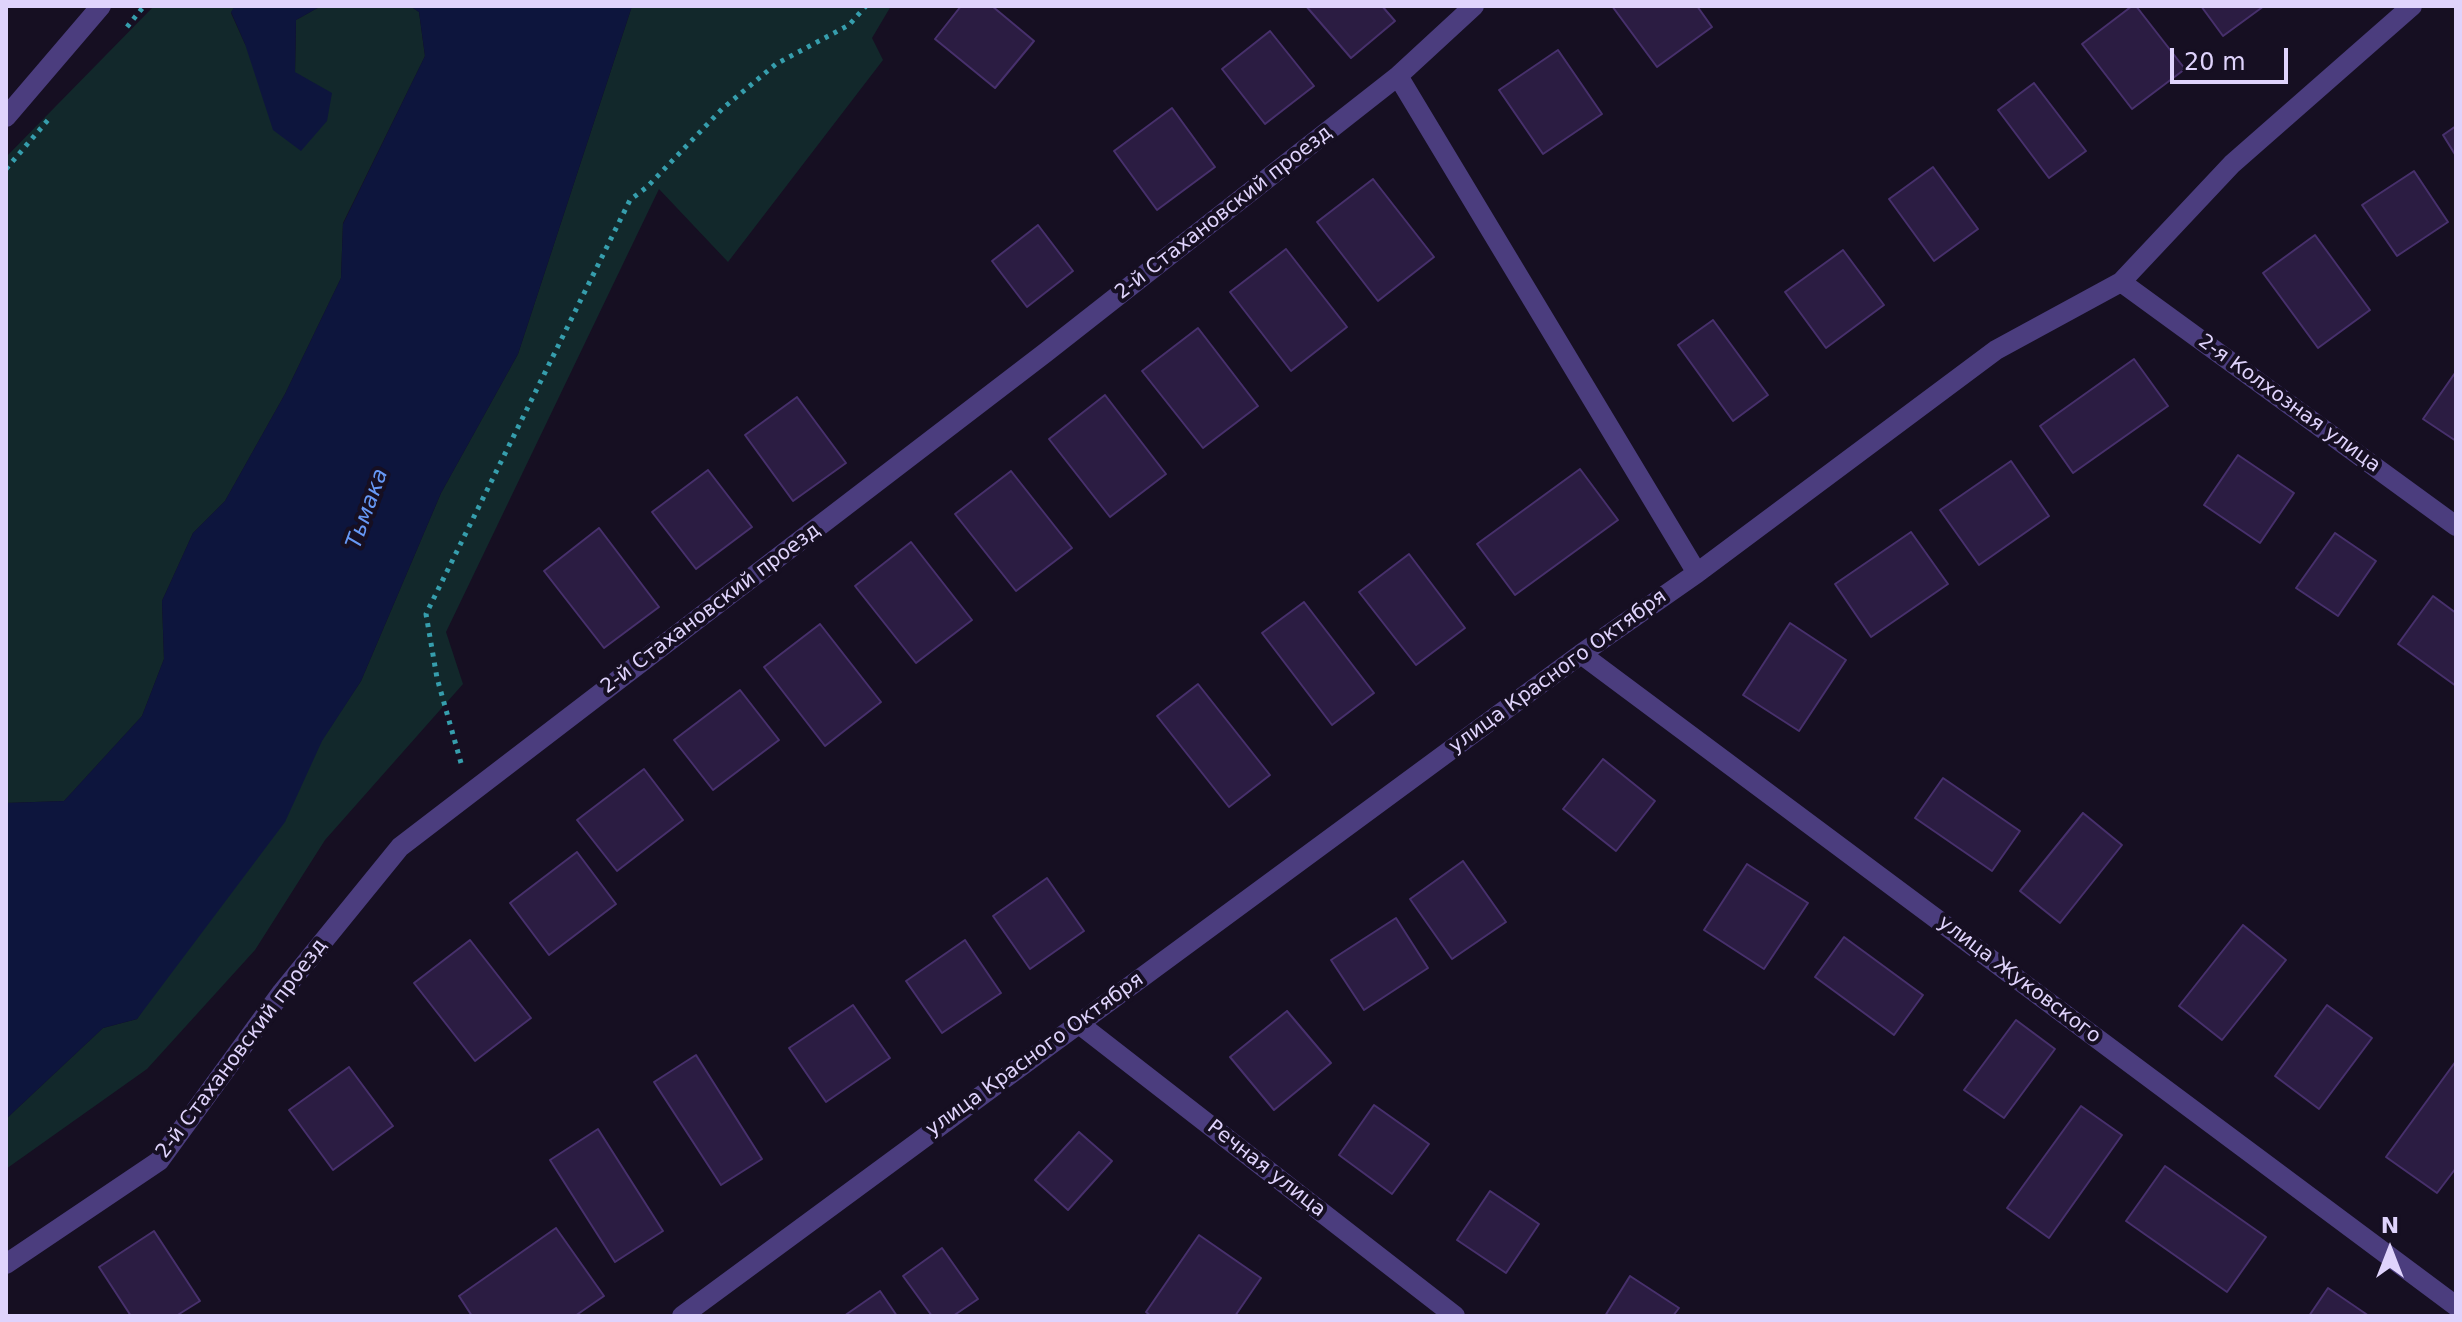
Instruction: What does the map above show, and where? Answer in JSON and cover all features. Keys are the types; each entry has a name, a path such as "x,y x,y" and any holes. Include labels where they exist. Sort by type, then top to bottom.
{"street":[{"path":"6,117 101,6"},
{"name":"2-й Стахановский проезд","path":"6,1264 159,1161 282,992 400,847 1033,363 1398,76 1474,6"},
{"name":"улица Красного Октября","path":"682,1316 1581,654 1697,573 1996,350 2121,282 2232,164 2412,6"},
{"path":"1398,76 1697,573"},
{"name":"2-я Колхозная улица","path":"2121,282 2456,526"},
{"name":"улица Жуковского","path":"1581,654 2456,1306"},
{"name":"Речная улица","path":"1078,1023 1455,1316"}],"path":[{"path":"469,794 437,678 426,614 630,200 647,187 722,109 776,64 849,25 866,6"}],"green space":[{"path":"154,6 235,6 231,13 245,44 295,73 296,20 321,6 410,6 419,12 425,56 343,223 341,278 285,394 225,501 193,533 162,601 164,659 142,716 64,801 6,803 6,157"},
{"path":"632,6 891,6 872,38 883,60 728,262 659,189 446,632 463,684 325,840 255,950 147,1069 6,1169 6,1119 103,1028 137,1019 361,681 441,493 518,354"}],"water":[{"path":"235,6 321,6 296,20 295,72 332,93 327,121 301,151 273,130 245,44 231,12"},
{"name":"Тьмака","path":"410,6 632,6 518,354 441,493 361,681 322,741 285,822 137,1019 103,1028 6,1119 6,803 64,801 142,716 164,659 162,601 193,533 225,501 285,394 341,278 343,224 425,56 419,12"}],"building":[{"path":"961,6 992,6 1034,41 995,88 935,39"},
{"path":"1306,6 1382,6 1395,21 1351,58"},
{"path":"1612,6 1697,6 1712,27 1657,67"},
{"path":"2136,6 2185,69 2132,109 2082,44"},
{"path":"2201,6 2264,6 2223,36"},
{"path":"1270,31 1314,86 1265,124 1222,69"},
{"path":"1558,50 1602,114 1543,154 1499,90"},
{"path":"2034,83 2086,151 2049,178 1998,110"},
{"path":"1172,108 1215,167 1157,210 1114,151"},
{"path":"2456,126 2456,156 2443,135"},
{"path":"1933,167 1978,229 1934,261 1889,199"},
{"path":"2414,171 2448,222 2397,256 2362,205"},
{"path":"1373,179 1434,257 1378,301 1317,222"},
{"path":"1038,225 1073,271 1027,307 992,261"},
{"path":"2315,235 2370,310 2318,348 2263,273"},
{"path":"1286,249 1347,327 1291,371 1230,292"},
{"path":"1843,250 1884,305 1826,348 1785,292"},
{"path":"1713,320 1768,395 1733,421 1678,345"},
{"path":"1198,328 1258,406 1203,448 1142,371"},
{"path":"2134,359 2168,406 2073,473 2040,426"},
{"path":"2456,374 2456,441 2423,419"},
{"path":"1105,395 1166,474 1110,517 1049,439"},
{"path":"797,397 846,463 793,501 745,435"},
{"path":"2238,455 2294,493 2260,543 2204,505"},
{"path":"2011,461 2049,516 1979,565 1940,510"},
{"path":"1580,469 1618,520 1515,595 1477,544"},
{"path":"708,470 752,527 696,569 652,512"},
{"path":"1011,471 1072,548 1016,591 955,514"},
{"path":"599,528 659,607 604,648 544,571"},
{"path":"1911,532 1948,584 1871,637 1835,584"},
{"path":"2335,533 2376,561 2338,616 2296,588"},
{"path":"911,542 972,620 916,663 855,586"},
{"path":"1409,554 1465,628 1416,665 1359,592"},
{"path":"2433,596 2456,613 2456,686 2398,644"},
{"path":"1304,602 1374,693 1332,725 1262,633"},
{"path":"1790,623 1846,660 1799,731 1743,695"},
{"path":"820,624 881,702 825,746 764,667"},
{"path":"1198,684 1270,775 1229,807 1157,716"},
{"path":"740,690 779,740 713,790 674,740"},
{"path":"1603,759 1655,801 1616,851 1563,809"},
{"path":"644,769 683,820 617,871 577,820"},
{"path":"1943,778 2020,831 1992,871 1915,818"},
{"path":"2083,813 2122,845 2060,923 2020,891"},
{"path":"577,852 616,904 549,955 510,903"},
{"path":"1463,861 1506,922 1452,959 1410,899"},
{"path":"1747,864 1808,903 1764,969 1704,930"},
{"path":"1047,878 1084,931 1030,969 993,916"},
{"path":"1396,918 1428,968 1364,1010 1331,960"},
{"path":"2243,925 2286,960 2222,1040 2179,1006"},
{"path":"1844,937 1923,995 1894,1035 1815,977"},
{"path":"470,940 531,1018 475,1061 414,983"},
{"path":"965,940 1001,993 942,1033 906,981"},
{"path":"853,1005 890,1058 826,1102 789,1048"},
{"path":"2327,1005 2372,1038 2319,1109 2275,1076"},
{"path":"1287,1011 1331,1063 1274,1110 1230,1057"},
{"path":"2016,1020 2055,1049 2004,1118 1964,1090"},
{"path":"696,1055 762,1159 721,1185 654,1082"},
{"path":"2456,1061 2456,1168 2437,1193 2386,1157"},
{"path":"349,1067 393,1126 333,1170 289,1110"},
{"path":"1374,1105 1429,1144 1392,1194 1339,1155"},
{"path":"2081,1106 2122,1135 2049,1238 2007,1208"},
{"path":"598,1129 663,1231 615,1262 550,1160"},
{"path":"1079,1132 1112,1161 1068,1210 1035,1180"},
{"path":"2165,1166 2266,1237 2227,1292 2126,1221"},
{"path":"1490,1191 1539,1224 1506,1273 1457,1240"},
{"path":"556,1228 604,1296 575,1316 472,1316 459,1296"},
{"path":"154,1231 200,1301 176,1316 131,1316 99,1267"},
{"path":"1199,1235 1261,1278 1235,1316 1151,1316 1146,1312"},
{"path":"942,1248 978,1299 953,1316 932,1316 903,1276"},
{"path":"1630,1276 1679,1308 1673,1316 1605,1316"},
{"path":"2328,1288 2369,1316 2309,1316"},
{"path":"880,1291 897,1316 844,1316"}]}
